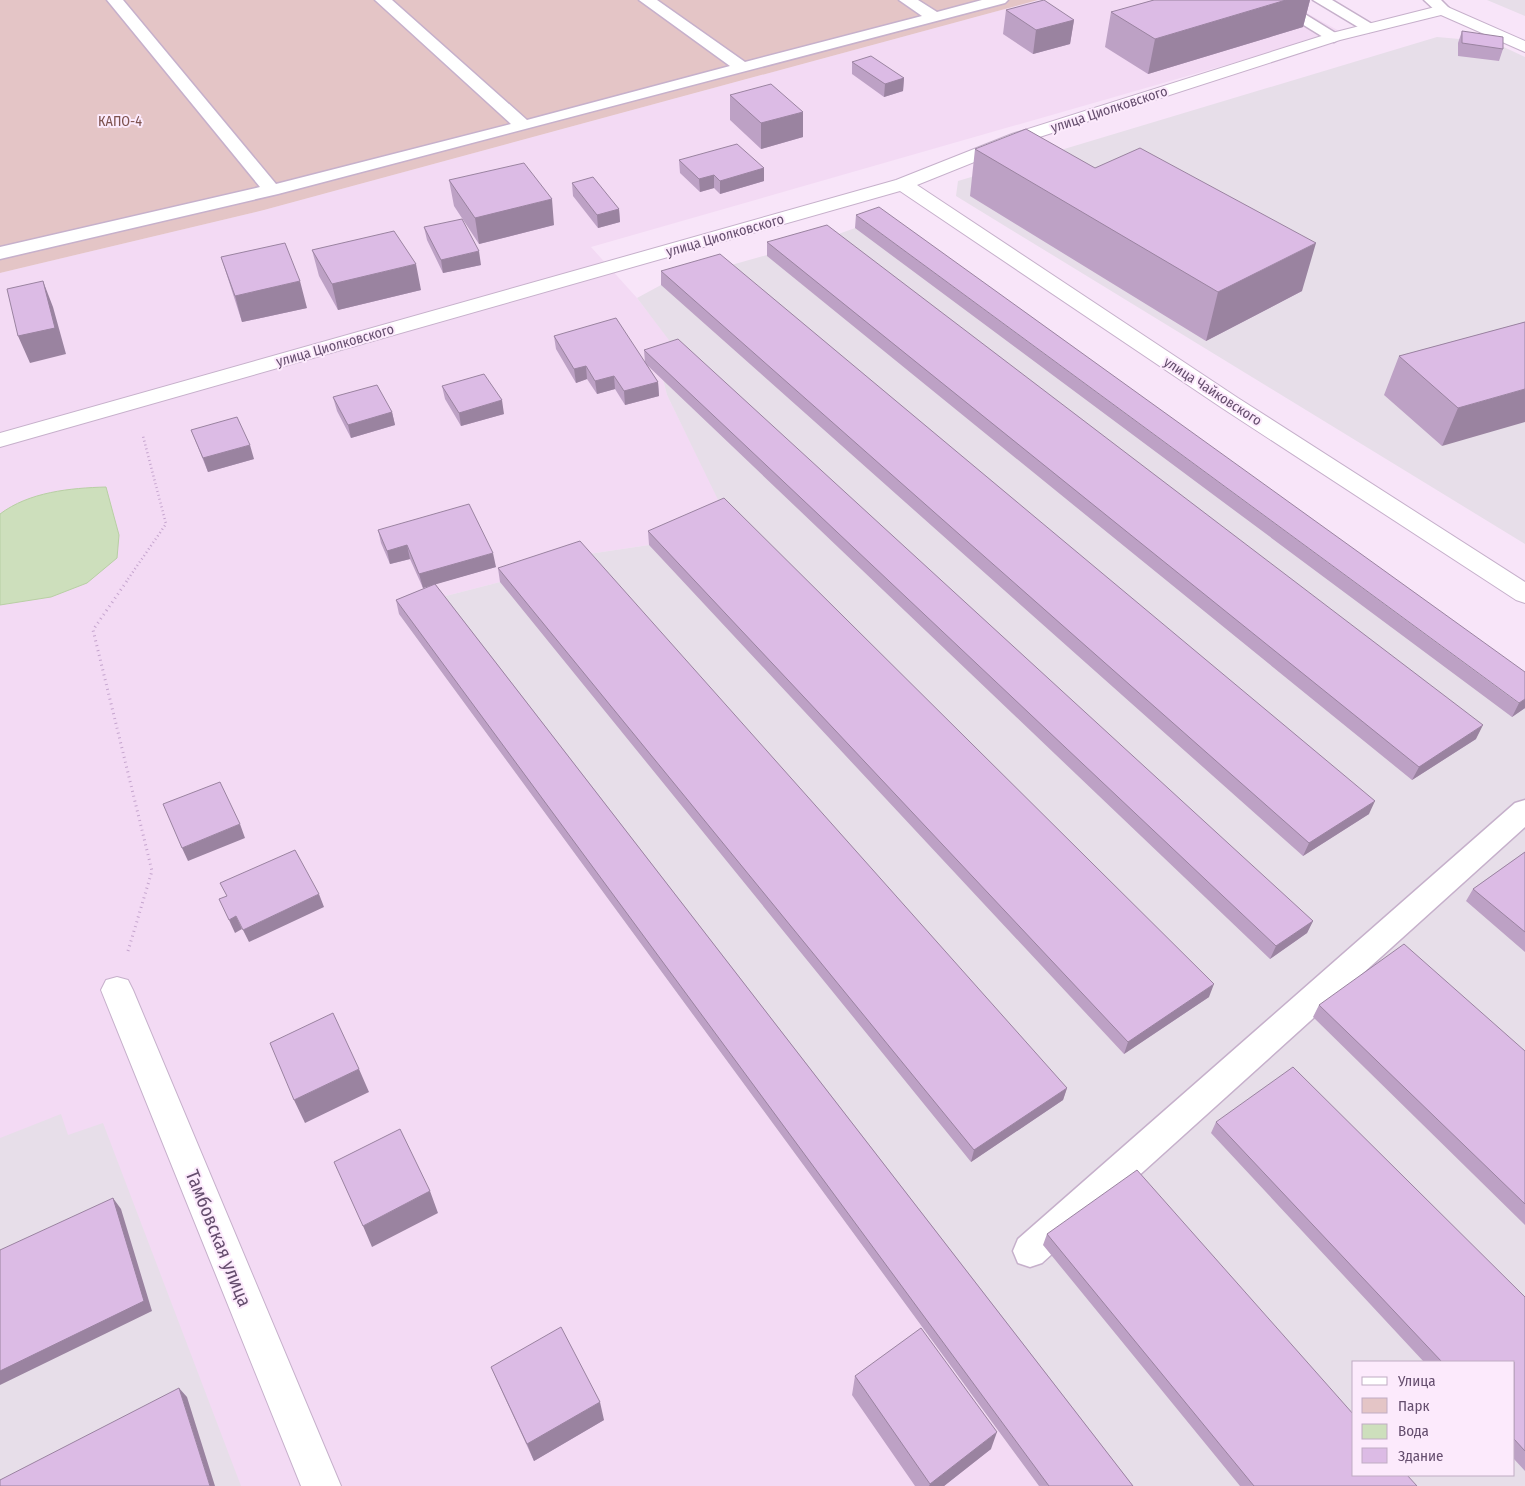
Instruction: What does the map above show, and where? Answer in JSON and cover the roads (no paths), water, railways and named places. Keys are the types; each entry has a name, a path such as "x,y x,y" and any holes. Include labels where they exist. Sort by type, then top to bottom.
{"street":[{"name":"улица Циолковского","path":"0,440 903,184 1018,138 1437,5"},
{"path":"1437,5 1525,46"},
{"name":"улица Чайковского","path":"903,184 1230,403 1525,594"},
{"name":"Тамбовская улица","path":"117,990 321,1486"}],"lane":[{"path":"116,0 272,190"},
{"path":"383,0 524,126"},
{"path":"647,0 743,68"},
{"path":"907,0 935,17"},
{"path":"1,251 272,190 524,126 1000,0"},
{"path":"1271,0 1334,37"},
{"path":"1321,0 1369,27"},
{"path":"1030,1250 1525,812"}],"water":[{"path":"106,487 119,535 117,558 87,583 51,597 0,605 0,514 37,496 64,490"}],"park label":[{"name":"КАПО-4","path":"120,121"}]}
